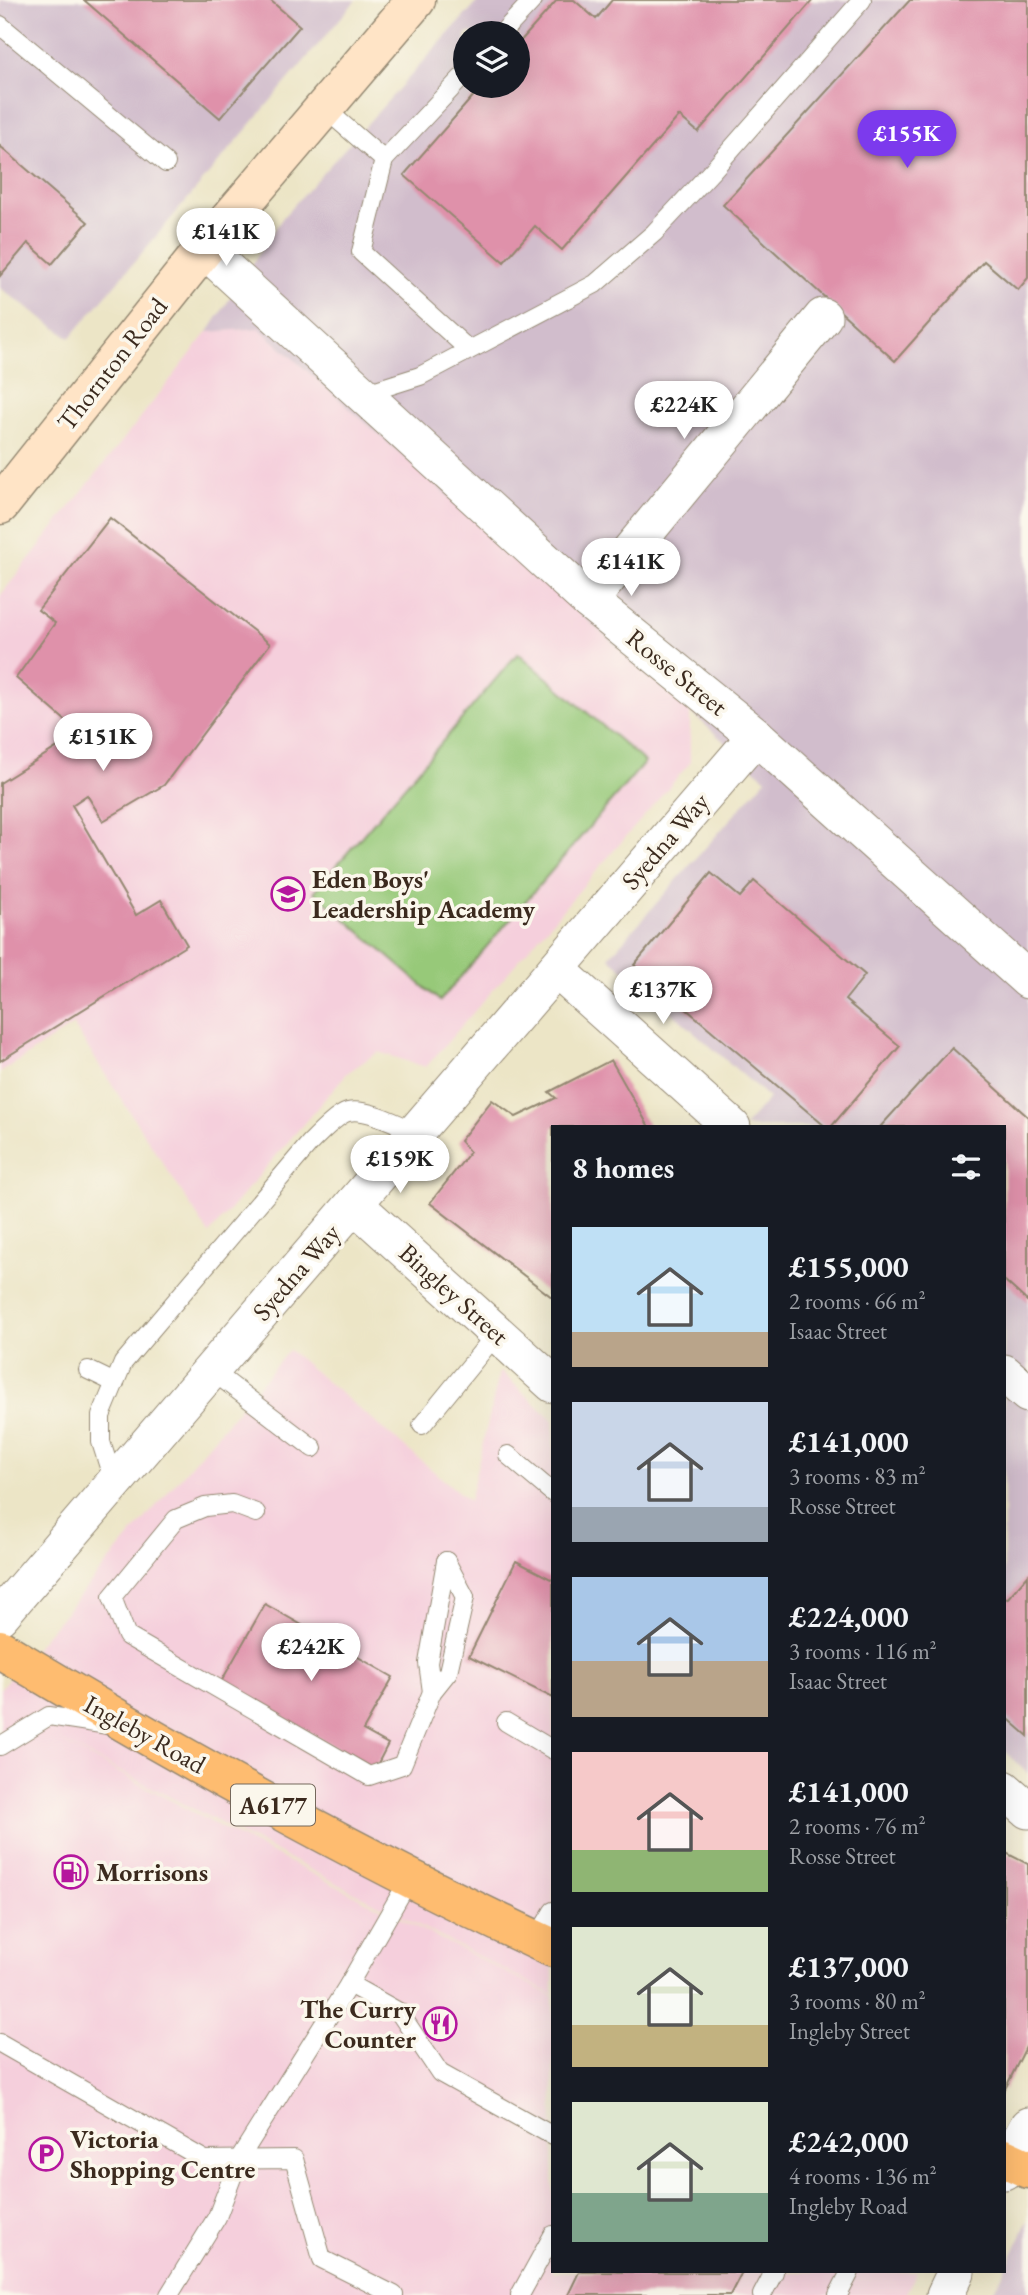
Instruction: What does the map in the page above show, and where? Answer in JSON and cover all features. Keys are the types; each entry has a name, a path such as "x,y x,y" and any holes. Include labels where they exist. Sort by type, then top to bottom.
{"main road":[{"name":"Thornton Road","path":"0,505 204,248 416,0"},
{"name":"Ingleby Road","path":"0,1650 132,1729 410,1878 547,1933"}],"street":[{"name":"Rosse Street","path":"204,248 589,601 756,736 1028,980"},
{"path":"589,601 823,317"},
{"name":"Syedna Way","path":"0,1616 756,736"},
{"path":"556,969 730,1125"},
{"name":"Bingley Street","path":"354,1204 551,1382"},
{"path":"1006,1375 1028,1394"},
{"path":"1006,1791 1028,1810"},
{"path":"1012,2164 1028,2126"},
{"path":"945,2295 956,2273"}],"lane":[{"path":"513,21 533,0"},
{"path":"363,394 420,376 595,284 654,233 862,0"},
{"path":"0,25 166,163"},
{"path":"453,87 384,160 361,252 469,350"},
{"path":"324,108 384,160"},
{"path":"114,1483 101,1443 101,1416 123,1363 323,1129 348,1112 367,1113 416,1132"},
{"path":"422,1425 497,1333"},
{"path":"88,1370 115,1383"},
{"path":"211,1370 313,1448"},
{"path":"508,1455 551,1491"},
{"path":"256,1513 232,1504 205,1507 176,1519 111,1597 127,1636 369,1776 402,1766 432,1692 428,1663 446,1561"},
{"path":"0,1746 49,1717 132,1729"},
{"path":"506,1723 551,1749"},
{"path":"169,2295 217,2217 239,2158 349,1984 410,1878"},
{"path":"349,1984 398,2012 440,2073 551,2135"},
{"path":"0,2043 205,2160 293,2159 322,2259 394,2295"},
{"path":"520,2295 551,2239"},
{"path":"762,2295 773,2273"},
{"path":"838,2295 849,2273"}],"shaded area":[{"path":"0,0 356,0 70,338 0,288"},
{"path":"479,0 1028,0 1028,1774 1006,1753 1006,1125 746,1125 769,1098 609,957 766,779 259,328 208,332 283,217 453,29 453,98 530,98 530,21 460,21"},
{"name":"Eden Boys' Leadership Academy","path":"259,328 690,712 690,763 426,1067 378,1052 347,1073 209,1234 73,1025 0,1073 0,596 208,332"},
{"path":"289,1350 469,1501 500,1371 551,1418 551,1994 51,1736 219,1826 551,1995 551,2273 916,2273 905,2295 0,2295 0,1689"},
{"path":"1028,2220 1028,2295 991,2295 1003,2273 1006,2273"}],"green space":[{"path":"518,653 645,762 440,1001 314,892"}],"building":[{"path":"84,0 270,0 300,26 220,118"},
{"path":"557,0 574,0 596,19 612,0 813,0 698,132 679,116 562,250 535,226 504,262 404,175 471,98 530,98 530,30"},
{"path":"910,0 1028,0 1028,278 1018,290 984,261 895,361 723,205"},
{"path":"0,146 88,222 52,264 28,243 0,276"},
{"path":"110,518 270,644 164,785 103,821 87,795 72,805 136,915 161,900 187,945 0,1061 0,783 80,733 16,678 55,623 38,610"},
{"path":"711,873 740,897 754,881 865,975 845,1000 900,1046 833,1125 824,1125 634,965"},
{"path":"952,1048 1028,1117 1028,1302 1006,1282 1006,1125 882,1125"},
{"path":"611,1060 648,1125 551,1125 551,1296 430,1203 470,1152 460,1141 492,1100 516,1117 556,1098 549,1092"},
{"path":"516,1561 551,1579 551,1697 469,1656"},
{"path":"1028,1575 1028,1736 1006,1717 1007,1599"},
{"path":"265,1604 393,1677 363,1730 388,1744 375,1769 221,1682"},
{"path":"1006,1853 1028,1864 1028,2043 1006,2087"},
{"path":"579,2273 741,2273 730,2295 568,2295"}],"place":[{"name":"Eden Boys' Leadership Academy","path":"288,894"},
{"name":"Morrisons","path":"71,1872"},
{"name":"The Curry Counter","path":"440,2024"},
{"name":"Victoria Shopping Centre","path":"46,2154"}]}
